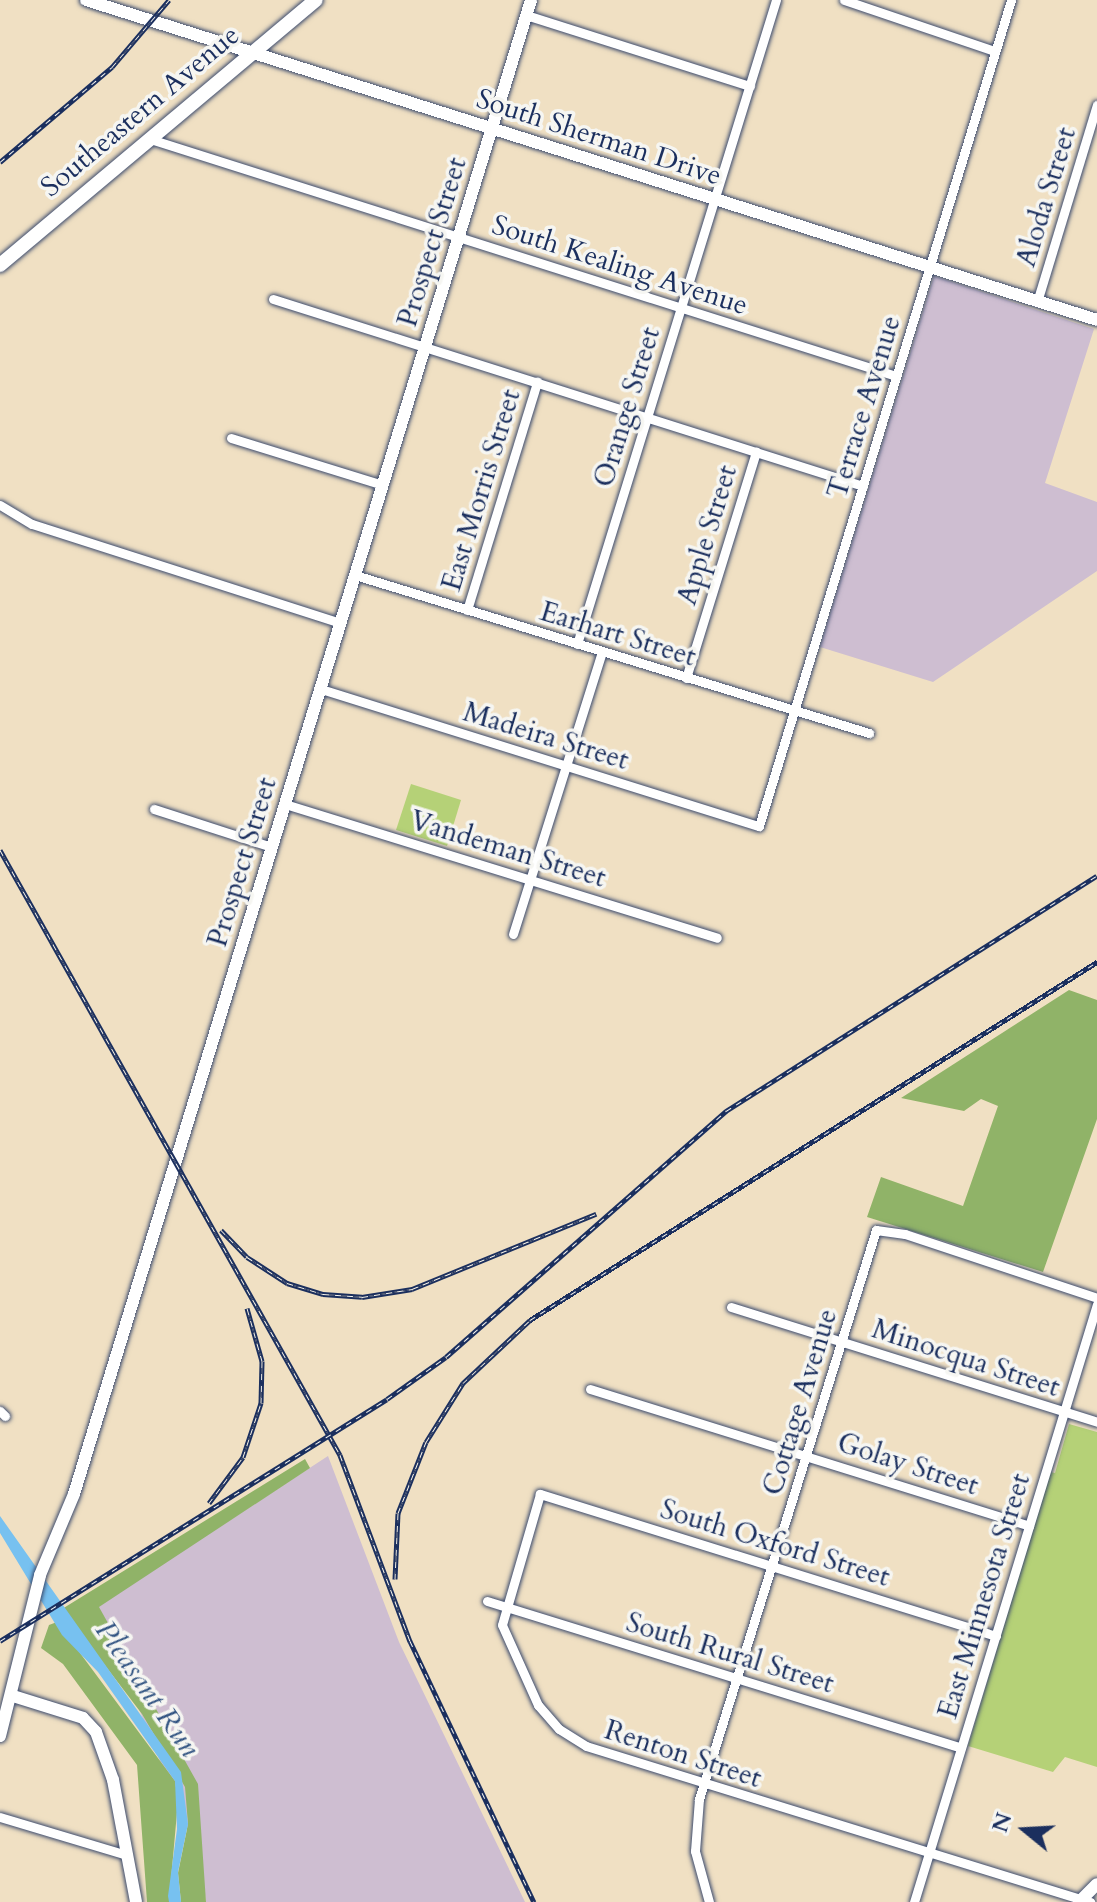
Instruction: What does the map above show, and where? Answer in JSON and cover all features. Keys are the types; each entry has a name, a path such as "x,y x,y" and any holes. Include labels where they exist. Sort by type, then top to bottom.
{"main road":[{"name":"South Sherman Drive","path":"86,0 1097,320"},
{"name":"Southeastern Avenue","path":"0,265 147,138 316,0"},
{"name":"Prospect Street","path":"0,1736 13,1696 32,1600 74,1494 531,0"},
{"path":"13,1696 90,1722 111,1771 136,1902"},
{"path":"1084,1901 1097,1884"}],"street":[{"name":"Orange Street","path":"577,644 776,0"},
{"path":"844,0 995,51"},
{"name":"Terrace Avenue","path":"759,826 1011,0"},
{"path":"526,15 750,86"},
{"name":"Aloda Street","path":"1037,302 1097,105"},
{"name":"South Kealing Avenue","path":"147,138 896,376"},
{"path":"273,299 863,486"},
{"name":"East Morris Street","path":"467,610 537,382"},
{"path":"231,438 383,485"},
{"name":"Apple Street","path":"686,678 756,452"},
{"path":"0,505 32,524 341,623"},
{"name":"Earhart Street","path":"355,575 869,733"},
{"path":"513,934 602,652"},
{"name":"Madeira Street","path":"321,689 759,826"},
{"name":"Vandeman Street","path":"285,804 717,938"},
{"path":"154,809 272,847"},
{"name":"Cottage Avenue","path":"709,1902 695,1851 704,1784 876,1230 905,1234 1097,1301"},
{"name":"East Minnesota Street","path":"914,1902 1097,1301"},
{"name":"Minocqua Street","path":"731,1307 1097,1422"},
{"name":"Golay Street","path":"590,1389 1029,1526"},
{"name":"South Oxford Street","path":"506,1607 540,1494 996,1636"},
{"name":"South Rural Street","path":"487,1601 961,1748"},
{"name":"Renton Street","path":"506,1607 505,1639 533,1696 559,1729 592,1749 1084,1901"},
{"path":"0,1817 127,1855"}],"shaded area":[{"path":"934,276 1094,329 1045,483 1097,502 1097,571 933,682 820,647"},
{"path":"328,1456 399,1642 525,1902 206,1902 201,1864 98,1606"}],"green space":[{"path":"411,784 461,800 447,846 396,830"},
{"path":"1069,990 1097,1000 1097,1119 1043,1272 867,1217 881,1177 963,1206 998,1106 981,1099 964,1111 901,1098"},
{"path":"1069,1424 1097,1432 1097,1767 1065,1757 1053,1772 968,1746 1050,1472 1055,1473"},
{"path":"305,1459 310,1468 99,1607 198,1784 206,1902 181,1902 178,1873 188,1824 185,1787 142,1714 62,1609"},
{"path":"57,1622 175,1781 178,1801 169,1902 147,1902 137,1765 63,1664 41,1648 49,1625"}],"water":[{"name":"Pleasant Run","path":"0,1516 181,1772 188,1824 178,1872 181,1902 169,1902 168,1896 177,1829 175,1781 98,1672 62,1635 0,1533"}],"railway":[{"path":"0,162 112,67 169,0"},
{"path":"0,850 340,1455 410,1641 534,1902"},
{"path":"0,1641 387,1399 446,1357 726,1111 1097,876"},
{"path":"395,1579 398,1513 426,1442 463,1383 530,1320 1097,962"},
{"path":"221,1230 247,1257 287,1283 323,1294 362,1297 412,1289 596,1214"},
{"path":"209,1503 243,1457 261,1403 262,1361 247,1308"}]}
